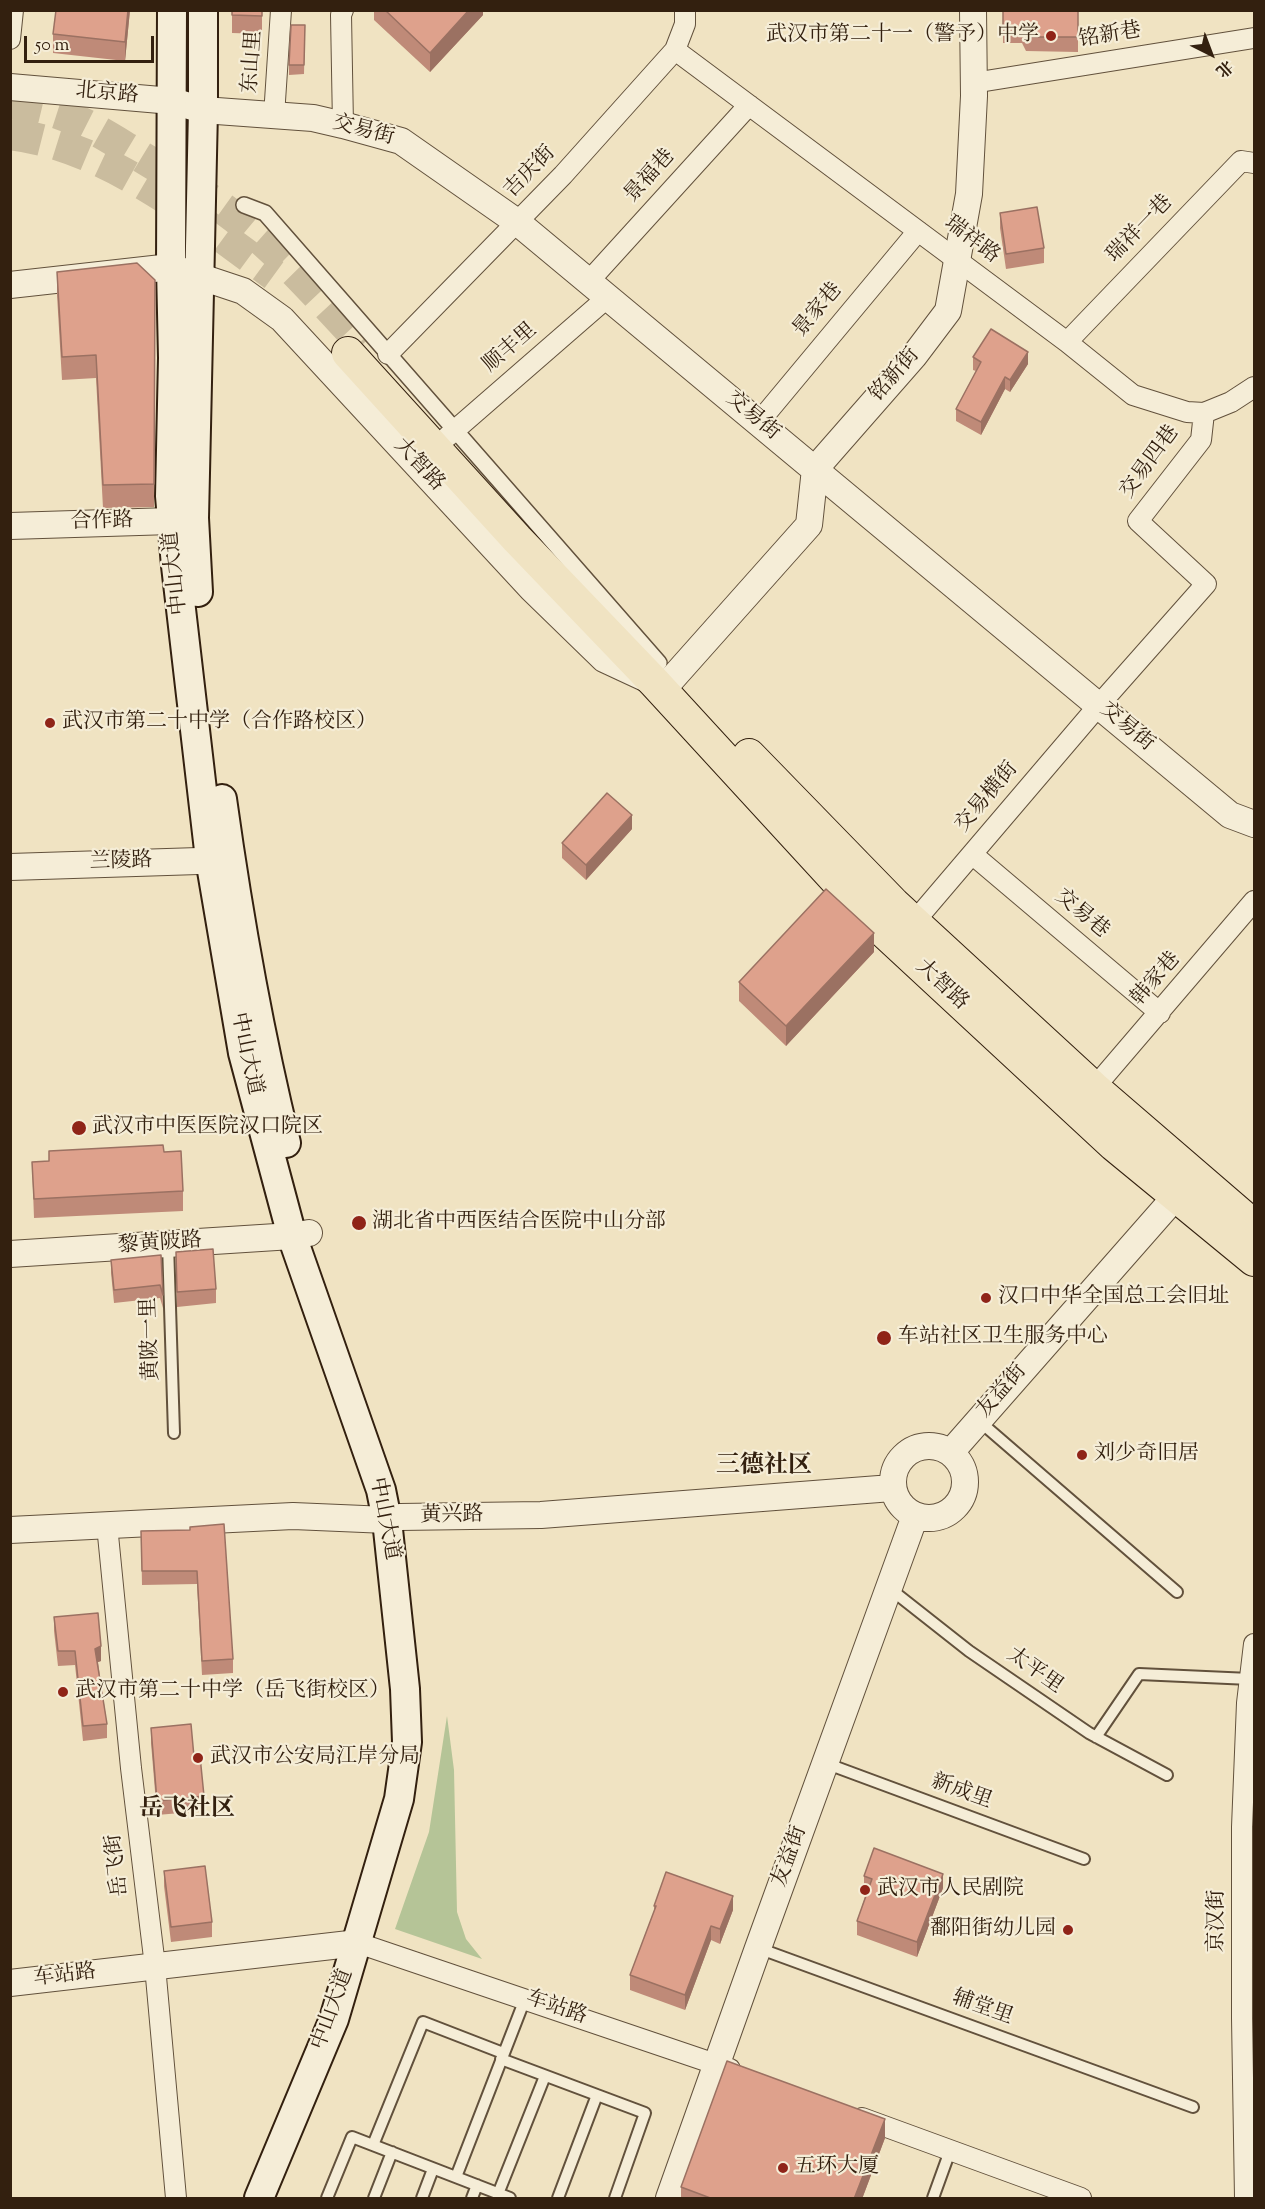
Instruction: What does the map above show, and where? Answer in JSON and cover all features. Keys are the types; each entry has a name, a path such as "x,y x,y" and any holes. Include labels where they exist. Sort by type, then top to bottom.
{"main road":[{"name":"中山大道","path":"172,10 173,357 170,496 183,520 195,557 220,859 266,1060 300,1234 391,1478 394,1519 410,1571 424,1729 418,1803 276,2199"},
{"name":"中山大道","path":"183,520 199,276 203,10"},
{"name":"大智路","path":"366,350 451,433 552,553 662,675 880,928 1114,1145 1254,1260"},
{"name":"大智路","path":"366,350 517,539 756,762 914,922 1094,1088 1251,1223"},
{"name":"中山大道","path":"259,2199 366,1945"}],"street":[{"path":"10,39 13,10"},
{"name":"东山里","path":"274,116 281,10"},
{"path":"343,125 341,15 344,10"},
{"name":"吉庆街","path":"366,350 517,222 563,175 675,50 685,24 686,10"},
{"name":"铭新街","path":"815,469 914,356 948,311 969,194 974,83 973,10"},
{"name":"铭新巷","path":"974,83 1254,38"},
{"name":"瑞祥路","path":"675,50 1067,342 1133,395 1187,412 1204,413"},
{"name":"北京路","path":"10,87 172,101 203,110"},
{"name":"景福巷","path":"598,289 749,105"},
{"name":"交易街","path":"203,110 313,118 401,141 517,222 1230,815 1254,825"},
{"name":"瑞祥一巷","path":"1067,342 1241,161 1254,163"},
{"name":"大智路","path":"244,205 265,213 366,350"},
{"name":"景家巷","path":"759,422 918,231"},
{"path":"10,285 171,267"},
{"name":"大智路","path":"171,267 243,291 282,320 532,590 604,659 662,675"},
{"name":"顺丰里","path":"451,433 598,289"},
{"path":"1204,413 1231,402 1254,387"},
{"name":"交易四巷","path":"1204,413 1201,440 1138,521 1206,584"},
{"path":"662,675 809,525 815,469"},
{"name":"合作路","path":"10,526 183,520"},
{"name":"交易横街","path":"914,922 1099,705 1206,584"},
{"name":"交易巷","path":"972,854 1160,1012"},
{"name":"兰陵路","path":"10,867 220,859"},
{"name":"韩家巷","path":"1094,1088 1254,902"},
{"name":"友益街","path":"951,1452 1176,1196"},
{"name":"黎黄陂路","path":"10,1254 300,1234"},
{"path":"927,1445 951,1452 961,1465 965,1478 964,1490 959,1502 951,1511 928,1518 915,1516 904,1509 896,1500 892,1488 896,1465 903,1455 914,1448 927,1445"},
{"name":"黄兴路","path":"10,1530 293,1516 394,1519 541,1515 892,1488"},
{"name":"友益街","path":"669,2199 716,2063 915,1516"},
{"name":"岳飞街","path":"107,1525 131,1768 155,1966 176,2199"},
{"name":"京汉街","path":"1245,2199 1242,1838 1247,1703 1254,1644"},
{"name":"车站路","path":"10,1983 366,1945 750,2076"},
{"path":"850,2113 1081,2199"}],"lane":[{"name":"黄陂一里","path":"168,1244 174,1433"},
{"path":"978,1420 1177,1592"},
{"name":"太平里","path":"889,1588 969,1651 1096,1737 1167,1775"},
{"path":"1096,1737 1139,1674 1250,1678"},
{"name":"新成里","path":"825,1763 1084,1859"},
{"name":"辅堂里","path":"758,1948 1193,2107"},
{"path":"456,2177 525,1999"},
{"path":"374,2145 423,2022 545,2076 645,2113 615,2199"},
{"path":"498,2194 545,2076"},
{"path":"558,2199 597,2095"},
{"path":"327,2199 352,2137 510,2199"},
{"path":"933,2199 950,2151"},
{"path":"374,2199 392,2152"},
{"path":"422,2199 434,2169"},
{"path":"472,2199 477,2185"}],"green space":[{"path":"447,1716 454,1770 457,1912 466,1939 482,1959 395,1929 429,1832"}],"building":[{"path":"56,10 128,10 125,42 53,34"},
{"path":"232,10 262,10 262,16 232,15"},
{"path":"385,10 469,10 430,53"},
{"path":"1003,10 1078,10 1078,37 1026,37 1022,28 1003,28"},
{"path":"291,25 305,25 304,65 289,65"},
{"path":"1037,207 1044,248 1006,254 1000,213"},
{"path":"137,263 155,280 154,484 103,485 96,355 62,357 57,272"},
{"path":"991,329 1028,352 1010,380 1005,377 981,422 956,409 981,362 973,357"},
{"path":"607,793 632,815 586,865 562,843"},
{"path":"826,889 874,933 786,1026 739,982"},
{"path":"163,1145 164,1152 181,1151 183,1191 34,1199 32,1162 49,1161 49,1151"},
{"path":"213,1249 216,1289 177,1292 176,1252"},
{"path":"161,1255 163,1295 160,1285 114,1290 111,1260"},
{"path":"224,1524 233,1659 202,1661 197,1571 142,1571 141,1531 190,1530 190,1527"},
{"name":"武汉市第二十中学（岳飞街校区）","path":"98,1613 101,1646 95,1649 107,1724 83,1726 75,1651 58,1651 54,1617"},
{"path":"191,1724 194,1757 200,1756 204,1796 157,1801 151,1728"},
{"path":"874,1848 943,1874 917,1942 857,1921 872,1879 864,1876"},
{"path":"205,1866 212,1922 171,1927 164,1871"},
{"path":"666,1872 733,1896 720,1929 711,1926 685,1995 630,1975"},
{"name":"五环大厦","path":"727,2061 885,2119 854,2199 713,2199 681,2187"}],"tunnel":[{"path":"10,103 48,110 79,121 209,198 278,254 363,344"},
{"path":"10,134 46,141 82,153 116,169 182,209 274,275"}],"place":[{"name":"武汉市第二十一（警予）中学","path":"1051,36"},
{"name":"武汉市第二十中学（合作路校区）","path":"50,723"},
{"name":"武汉市中医医院汉口院区","path":"79,1128"},
{"name":"湖北省中西医结合医院中山分部","path":"359,1223"},
{"name":"汉口中华全国总工会旧址","path":"986,1298"},
{"name":"车站社区卫生服务中心","path":"884,1338"},
{"name":"刘少奇旧居","path":"1082,1455"},
{"name":"武汉市第二十中学（岳飞街校区）","path":"63,1692"},
{"name":"武汉市公安局江岸分局","path":"198,1758"},
{"name":"武汉市人民剧院","path":"865,1890"},
{"name":"鄱阳街幼儿园","path":"1068,1930"},
{"name":"五环大厦","path":"783,2168"}],"district":[{"name":"三德社区","path":"764,1468"},
{"name":"岳飞社区","path":"187,1811"}]}
